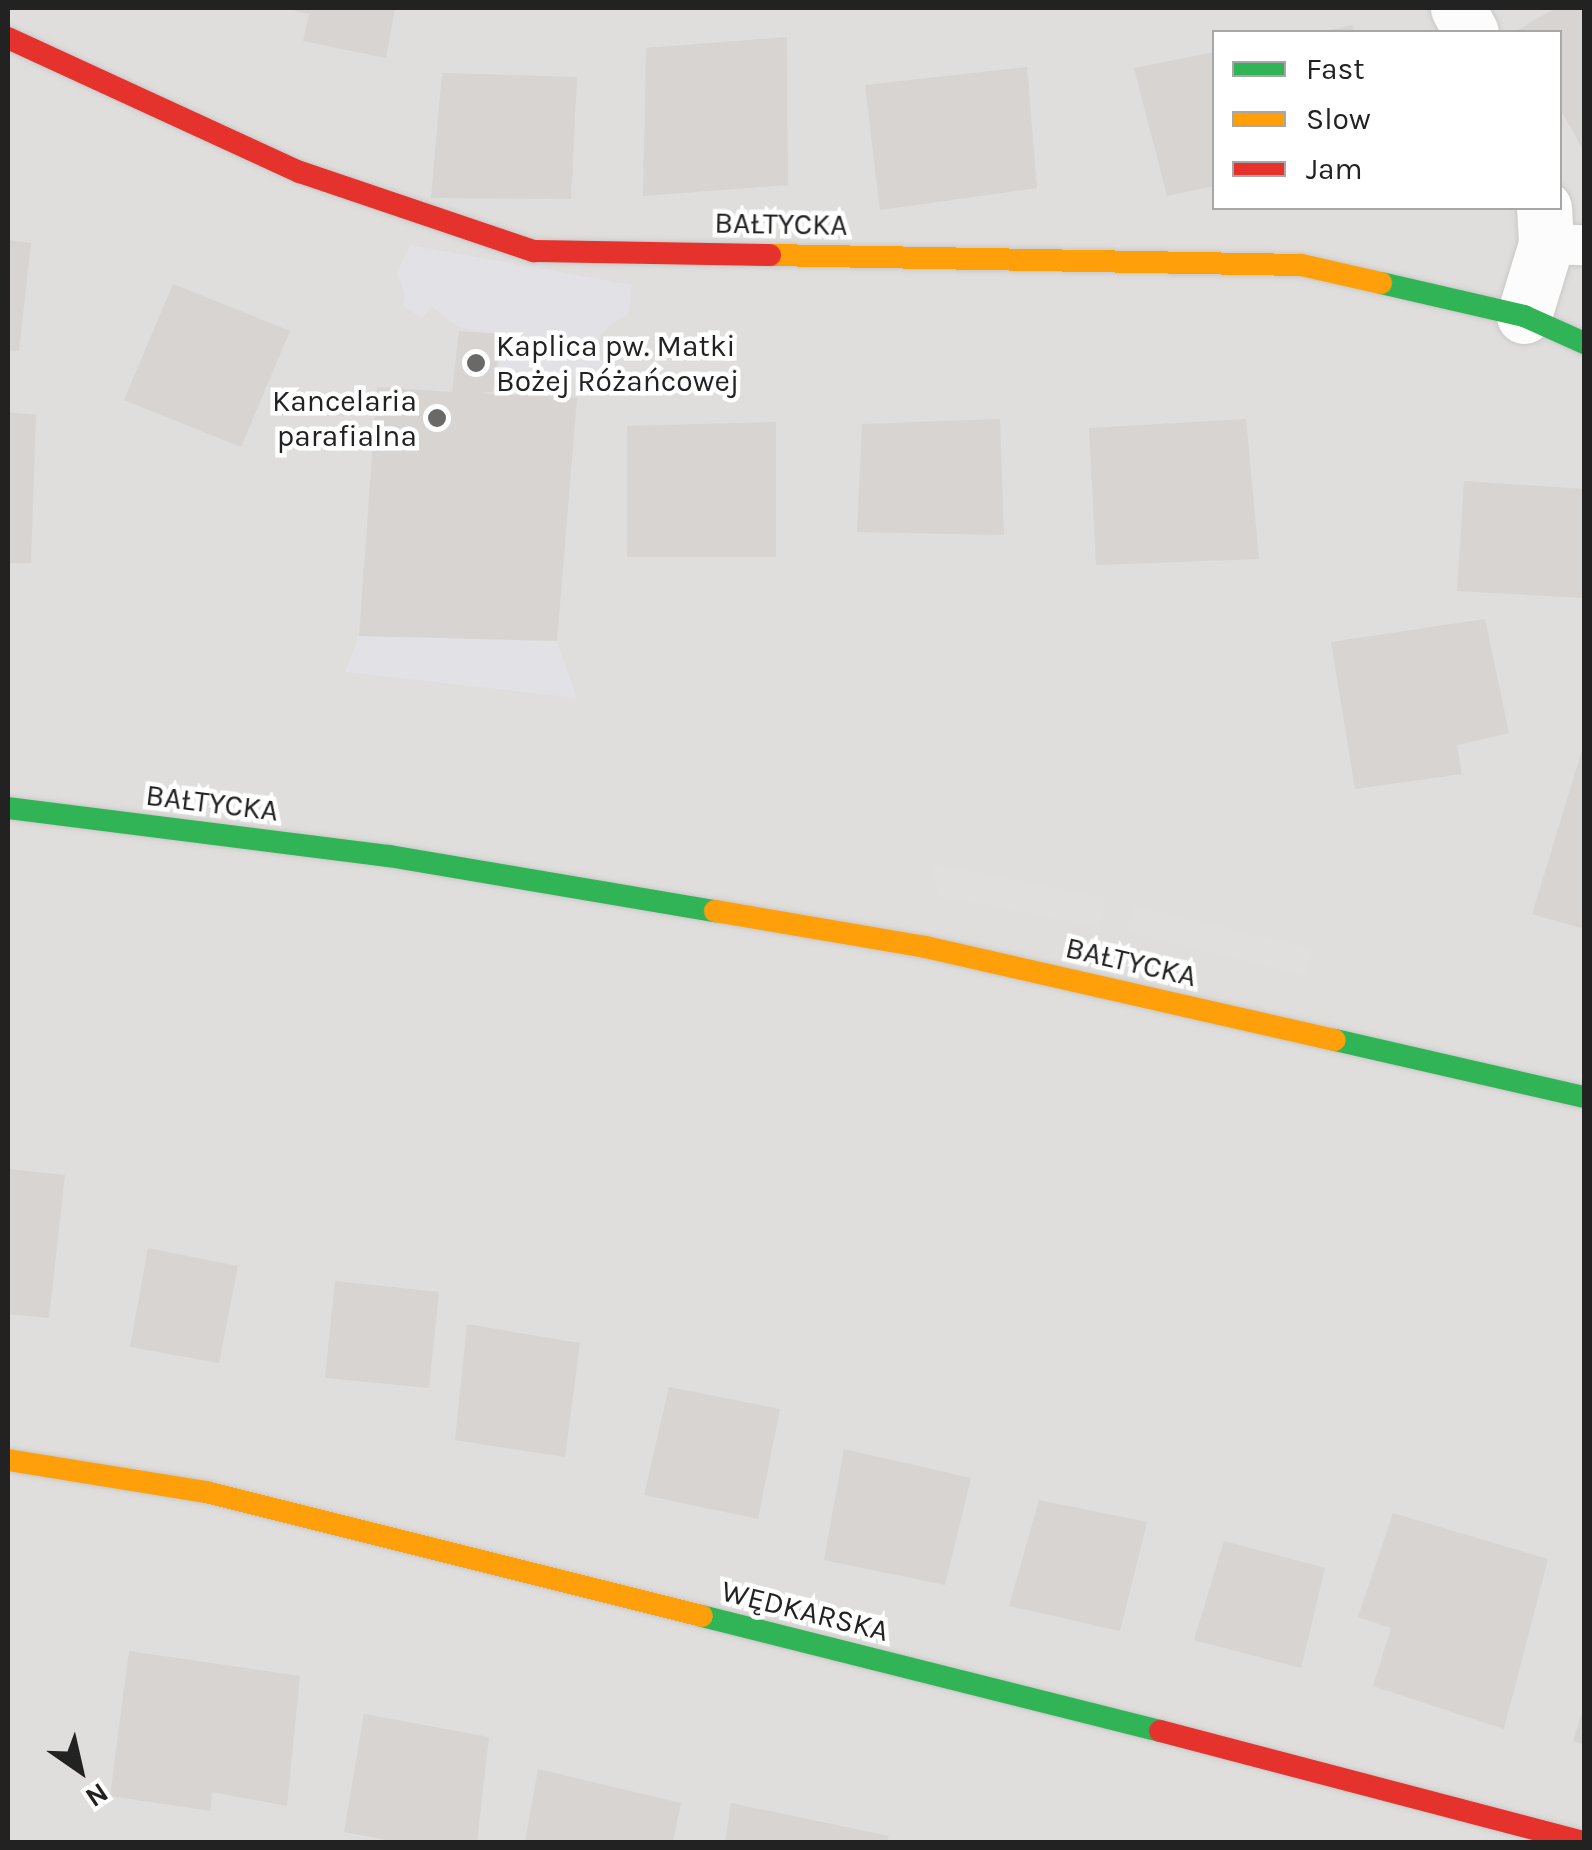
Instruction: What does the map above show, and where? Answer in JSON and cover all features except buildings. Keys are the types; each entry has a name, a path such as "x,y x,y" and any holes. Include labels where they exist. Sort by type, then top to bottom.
{"street":[{"path":"1458,8 1470,30"},
{"name":"BAŁTYCKA","path":"8,38 300,172 534,251 1300,265 1524,316 1584,343"},
{"path":"1524,316 1558,232"},
{"name":"BAŁTYCKA","path":"8,808 389,856 926,947 1584,1097"},
{"name":"WĘDKARSKA","path":"8,1460 206,1492 1138,1725 1584,1842"}],"shaded area":[{"path":"8,8 1584,8 1584,1842 8,1842"},
{"path":"410,245 632,285 628,315 609,325 599,338 598,352 612,381 499,368 500,334 458,327 432,307 422,318 403,306 405,295 397,273"},
{"path":"359,636 557,641 577,698 345,672"},
{"path":"932,864 1106,898 1101,927 939,896"},
{"path":"1133,905 1312,949 1306,976 1127,932"}],"traffic: fast":[{"path":"1381,283 1524,316 1584,343"},
{"path":"8,808 389,856 715,911"},
{"path":"1335,1040 1584,1097"},
{"path":"702,1616 1160,1731"}],"traffic: slow":[{"path":"770,255 1301,265 1381,283"},
{"path":"715,911 925,947 1335,1040"},
{"path":"8,1460 206,1492 702,1616"}],"traffic: jam":[{"path":"8,38 300,172 534,251 770,255"},
{"path":"1160,1731 1584,1842"}],"place":[{"name":"Kaplica pw. Matki Bożej Różańcowej","path":"476,363"},
{"name":"Kancelaria parafialna","path":"437,418"}]}
